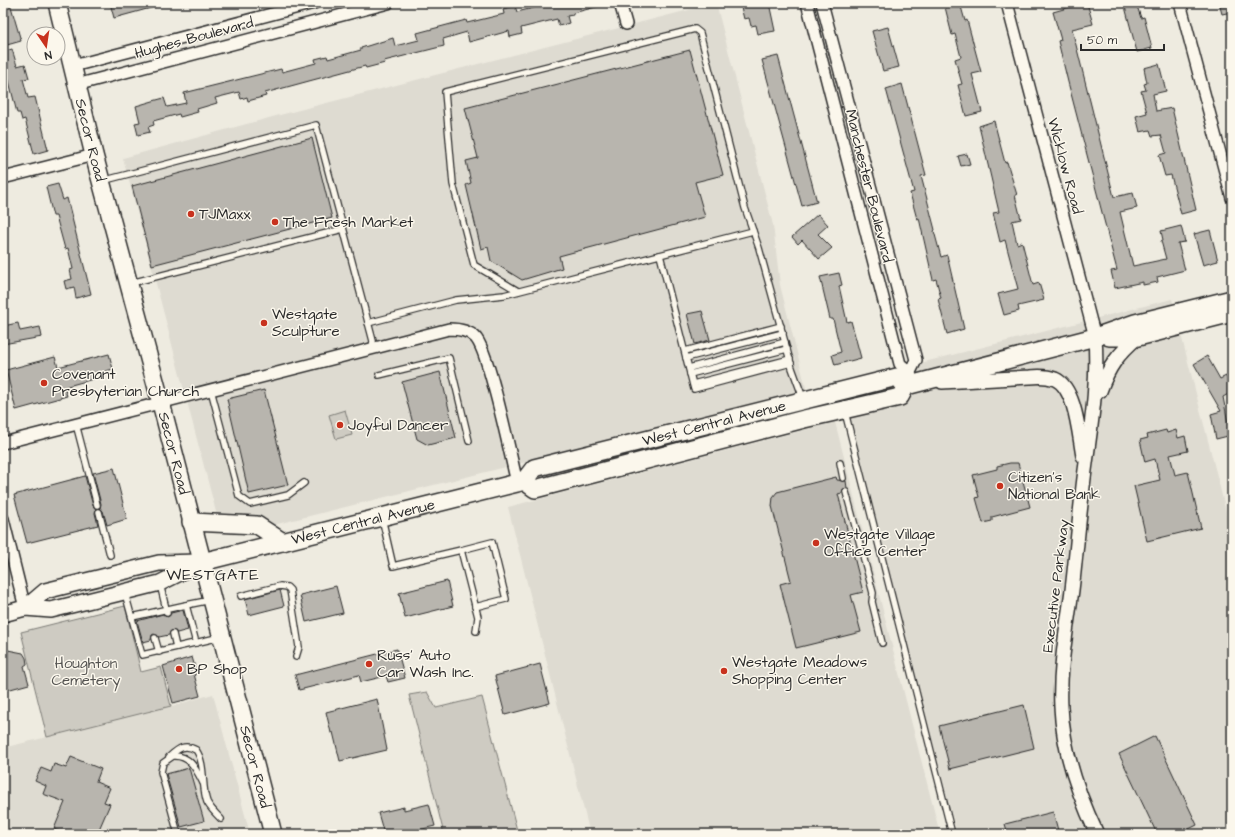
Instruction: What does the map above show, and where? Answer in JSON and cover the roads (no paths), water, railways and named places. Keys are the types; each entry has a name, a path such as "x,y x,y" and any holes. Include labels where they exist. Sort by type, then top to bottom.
{"main road":[{"name":"Secor Road","path":"57,3 94,155 161,403 273,834"},
{"name":"West Central Avenue","path":"25,608 46,591 159,563 202,562 382,518 520,482 534,468 897,377 909,380 1095,337 1135,323 1232,299"},
{"name":"West Central Avenue","path":"1095,337 1138,337 1232,313"},
{"name":"West Central Avenue","path":"520,482 535,489 900,397 909,380"},
{"path":"711,444 715,433 801,412 803,400"},
{"path":"191,522 257,526 283,542"},
{"name":"West Central Avenue","path":"3,614 25,608 50,610 160,583 202,562"}],"street":[{"name":"Hughes Boulevard","path":"73,66 314,3"},
{"name":"Hughes Boulevard","path":"76,85 388,3"},
{"path":"620,3 626,24"},
{"name":"Manchester Boulevard","path":"807,3 900,364 909,380"},
{"name":"Manchester Boulevard","path":"822,3 916,360 909,380"},
{"name":"Wicklow Road","path":"1007,3 1095,337"},
{"path":"1180,3 1232,198"},
{"path":"3,178 94,155"},
{"path":"3,443 449,329 468,332 475,337 480,344 485,355 520,482"},
{"name":"Executive Parkway","path":"1095,337 1097,368 1094,404 1085,467 1061,686 1061,707 1070,762 1083,803 1097,834"},
{"path":"1094,404 1105,376 1120,353 1138,337"},
{"path":"909,380 1044,376 1056,380 1064,387 1071,399 1085,467"},
{"path":"3,519 25,608"}],"lane":[{"path":"518,291 474,265 453,184 445,92 695,29 700,33 745,208 803,400"},
{"path":"102,181 316,125 373,341 372,348"},
{"path":"129,283 343,229"},
{"path":"368,323 456,300 504,295 753,231"},
{"path":"660,255 694,389 790,361"},
{"path":"685,351 781,326"},
{"path":"686,358 783,333"},
{"path":"689,371 785,342"},
{"path":"689,371 787,349"},
{"path":"379,375 449,358 469,441"},
{"path":"211,390 239,496 250,504 288,495 304,483"},
{"path":"844,410 952,834"},
{"path":"76,424 97,506"},
{"path":"840,463 843,478"},
{"path":"846,492 873,593 872,602 882,643"},
{"path":"99,512 110,555"},
{"path":"382,518 393,566 492,542 506,599 475,607"},
{"path":"461,550 478,617 476,631"},
{"path":"160,583 167,611"},
{"path":"241,596 280,586 287,586 290,590 299,647 296,657"},
{"path":"124,591 142,655 221,637"},
{"path":"132,617 149,615 212,600"},
{"path":"186,605 196,643"},
{"path":"173,634 176,647"},
{"path":"155,638 159,652"},
{"path":"178,834 162,772 163,763 180,747 187,746 196,750 201,764 202,783"},
{"path":"167,758 179,756 186,758 192,763 202,783 208,803 221,819"}],"place":[{"name":"TJMaxx","path":"191,214"},
{"name":"The Fresh Market","path":"275,222"},
{"name":"Westgate Sculpture","path":"264,323"},
{"name":"Covenant Presbyterian Church","path":"44,383"},
{"name":"Joyful Dancer","path":"340,425"},
{"name":"Citizen's National Bank","path":"1000,486"},
{"name":"Westgate Village Office Center","path":"816,543"},
{"name":"Russ' Auto Car Wash Inc.","path":"369,664"},
{"name":"BP Shop","path":"179,669"},
{"name":"Westgate Meadows Shopping Center","path":"724,671"}],"district":[{"name":"WESTGATE","path":"213,575"}],"park label":[{"name":"Houghton Cemetery","path":"86,672"}]}
